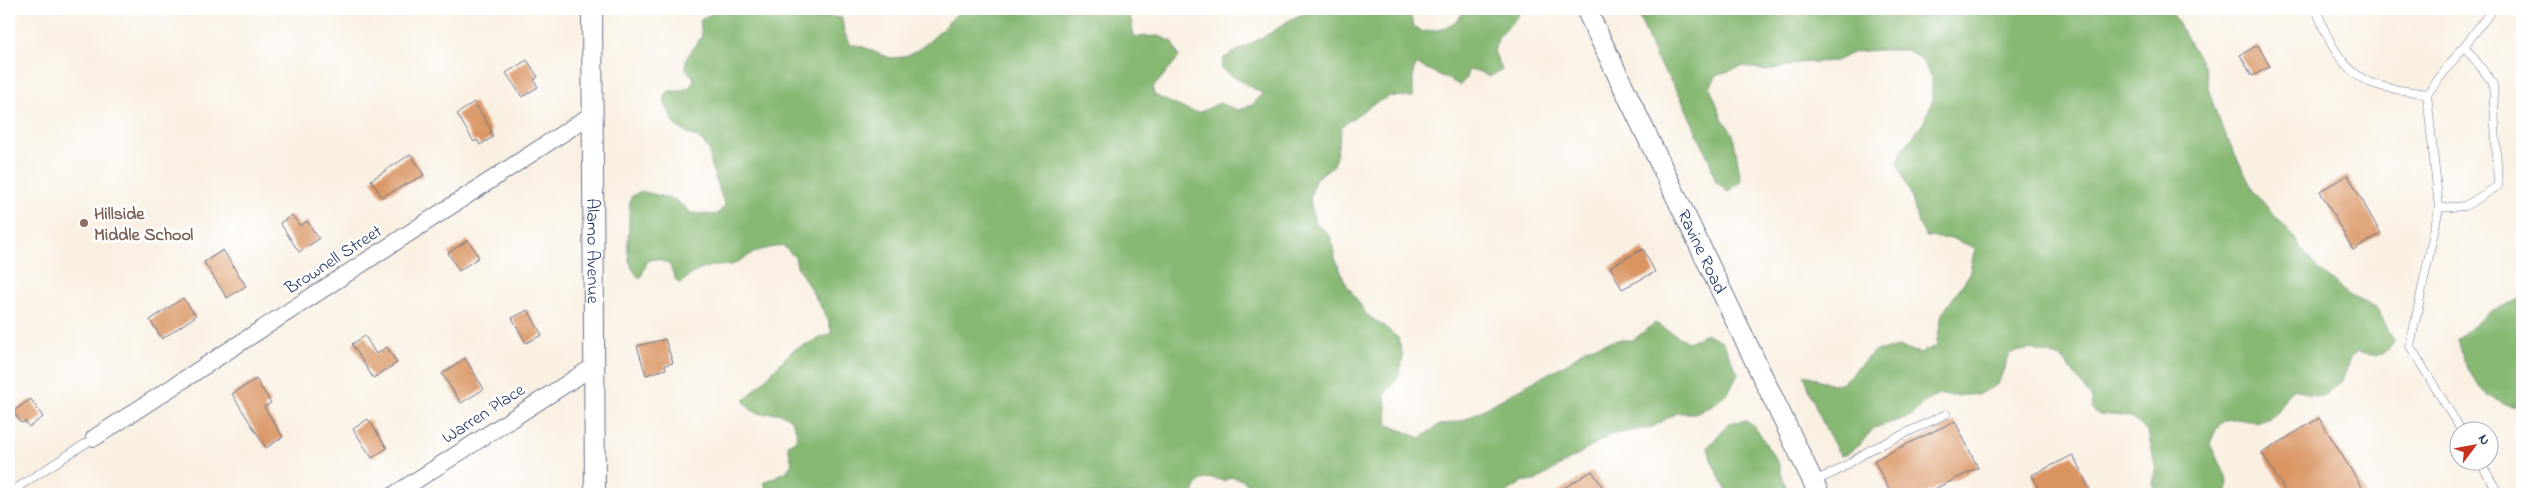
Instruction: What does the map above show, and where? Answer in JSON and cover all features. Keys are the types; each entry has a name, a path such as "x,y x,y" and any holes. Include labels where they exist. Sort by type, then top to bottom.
{"street":[{"name":"Alamo Avenue","path":"592,9 595,494"},
{"name":"Ravine Road","path":"1586,9 1816,488"},
{"name":"Brownell Street","path":"94,438 594,114"},
{"name":"Warren Place","path":"395,494 594,366"}],"lane":[{"path":"2316,9 2324,30 2344,65 2376,85 2427,94"},
{"path":"2455,420 2410,346 2439,208 2427,94 2493,9"},
{"path":"2439,208 2465,206 2498,186 2493,83 2465,47"},
{"path":"1816,488 1837,471 1870,450 1946,414"},
{"path":"9,493 94,438"},
{"path":"2485,470 2499,494"}],"green space":[{"path":"715,9 737,13 740,9 799,9 806,17 817,19 824,15 842,18 844,32 851,45 865,48 887,57 898,58 908,55 928,42 962,9 1133,9 1130,15 1134,37 1159,36 1173,42 1179,57 1153,88 1154,95 1185,109 1200,112 1219,103 1238,110 1252,105 1263,94 1221,69 1224,58 1272,32 1291,19 1315,9 1408,9 1414,26 1422,32 1448,27 1457,21 1465,9 1517,9 1519,15 1499,36 1494,51 1502,70 1489,77 1478,71 1468,70 1467,78 1460,85 1417,64 1413,72 1413,97 1390,96 1371,105 1342,126 1334,165 1315,179 1310,198 1314,221 1331,237 1335,258 1345,282 1367,315 1398,338 1403,357 1399,375 1385,395 1388,425 1421,438 1437,426 1464,420 1569,362 1586,348 1618,340 1633,340 1655,323 1688,342 1707,334 1722,341 1738,373 1729,391 1712,405 1695,413 1676,413 1653,427 1610,435 1535,481 1524,481 1504,494 1259,494 1243,480 1231,477 1224,481 1204,479 1197,484 1193,494 792,494 785,491 767,491 764,482 786,472 792,464 788,445 796,440 796,430 792,421 784,415 756,412 750,409 744,401 793,350 832,333 828,319 797,266 795,257 782,245 757,251 732,265 710,266 691,274 680,284 675,279 670,265 658,259 648,260 640,279 631,266 628,254 631,197 641,191 676,200 691,213 716,215 725,206 712,169 709,150 702,141 676,126 665,104 665,95 669,91 681,91 691,86 694,78 686,69 686,59 702,36 700,20 713,13"},
{"path":"1636,9 2170,9 2205,69 2209,91 2219,122 2254,192 2292,235 2313,264 2351,296 2377,309 2394,340 2391,346 2383,353 2368,355 2357,352 2350,358 2342,381 2322,397 2309,395 2294,388 2287,394 2279,410 2273,416 2263,421 2254,422 2230,419 2223,422 2216,430 2210,444 2228,480 2227,494 2156,494 2153,484 2156,470 2148,432 2131,417 2115,414 2099,415 2092,409 2092,398 2062,358 2032,349 2010,353 1998,384 1979,394 1939,395 1923,403 1911,416 1874,428 1860,444 1841,456 1820,416 1804,374 1831,384 1842,383 1874,351 1900,347 1921,353 1936,346 1942,314 1969,275 1975,248 1954,239 1926,237 1919,224 1911,195 1898,164 1901,152 1924,122 1932,102 1932,77 1920,58 1907,50 1854,52 1836,61 1799,63 1767,71 1744,66 1717,75 1710,87 1722,118 1733,134 1741,181 1728,192 1716,182 1710,162 1681,98 1656,58"},
{"path":"2522,298 2522,412 2519,407 2495,399 2477,384 2466,363 2457,339 2491,311"},
{"path":"1746,420 1758,431 1778,463 1788,494 1728,494 1711,460 1708,447 1729,423"}],"building":[{"path":"2258,45 2270,67 2252,76 2240,55"},
{"path":"527,60 538,77 534,80 538,87 522,97 506,73"},
{"path":"474,102 492,131 490,132 493,137 480,145 477,140 474,142 457,114"},
{"path":"411,154 424,175 382,197 371,180"},
{"path":"2348,175 2381,234 2353,250 2320,191"},
{"path":"292,215 300,226 307,221 319,239 299,252 280,223"},
{"path":"468,240 479,257 459,271 448,253"},
{"path":"1643,249 1655,272 1622,289 1610,267"},
{"path":"223,250 246,286 227,298 204,262"},
{"path":"183,298 196,316 162,339 150,320"},
{"path":"528,310 542,335 526,343 512,318"},
{"path":"365,336 376,354 387,347 397,363 373,378 352,344"},
{"path":"665,339 673,363 665,365 666,369 646,375 637,346"},
{"path":"465,358 484,389 461,403 442,374"},
{"path":"256,379 271,403 264,407 283,437 266,448 232,394"},
{"path":"31,399 43,417 29,427 25,421 21,423 13,411"},
{"path":"2319,418 2366,494 2287,494 2262,453"},
{"path":"368,419 387,448 372,458 353,429"},
{"path":"1955,421 1978,468 1924,494 1891,494 1874,460"},
{"path":"2073,455 2092,494 2041,494 2032,475"},
{"path":"1592,471 1607,494 1554,494"}],"place":[{"name":"Hillside Middle School","path":"84,223"}]}
